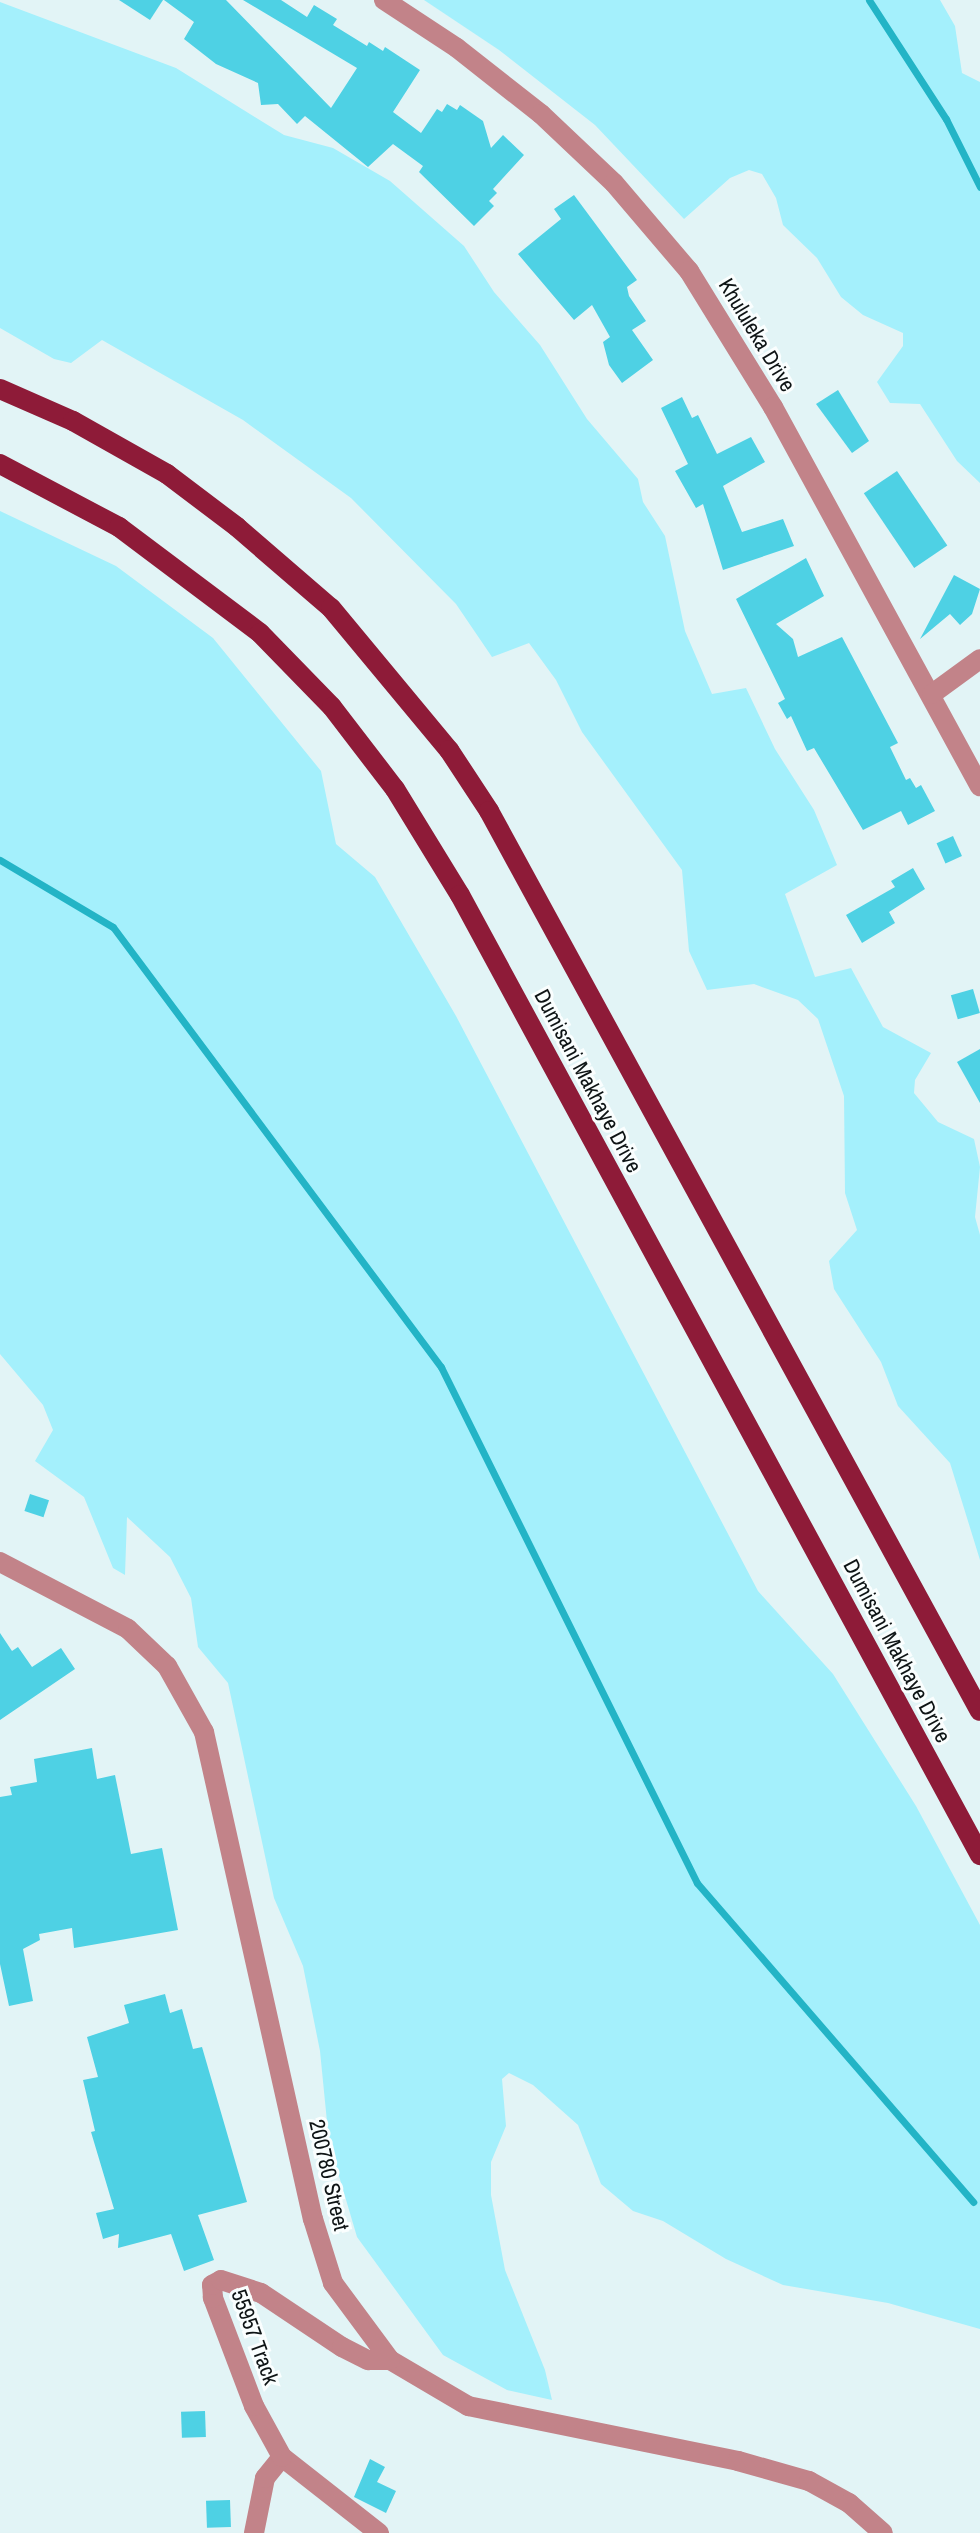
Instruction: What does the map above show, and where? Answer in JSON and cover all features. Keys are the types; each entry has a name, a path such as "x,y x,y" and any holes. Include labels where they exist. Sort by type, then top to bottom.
{"main road":[{"name":"Dumisani Makhaye Drive","path":"0,389 73,421 167,474 237,527 331,608 434,729 489,811 980,1711"},
{"name":"Dumisani Makhaye Drive","path":"0,464 119,527 260,633 332,707 395,789 460,895 980,1855"}],"street":[{"name":"Khululeka Drive","path":"384,0 457,48 541,114 614,183 689,271 745,359 980,786"},
{"path":"932,694 980,659"},
{"name":"200780 Street","path":"0,1562 128,1629 167,1666 204,1732 313,2219 333,2283 390,2360 468,2406 738,2461 809,2481 849,2503 883,2533"},
{"name":"55957 Track","path":"282,2457 254,2406 213,2298 216,2280 261,2293 368,2360 390,2360"},
{"path":"254,2533 265,2478 282,2457 379,2533"}],"shaded area":[{"path":"424,0 940,0 955,26 962,73 980,82 980,483 957,461 920,404 890,403 877,382 903,346 903,333 863,315 841,297 817,258 783,225 776,198 762,174 749,170 730,178 684,219 595,125 499,50"},
{"path":"0,2 176,68 284,135 333,148 390,181 464,246 494,292 540,345 587,419 638,479 643,502 665,536 685,631 712,694 746,688 775,749 814,810 837,865 785,894 815,977 851,968 883,1027 931,1053 915,1080 914,1093 938,1122 974,1139 980,1167 975,1217 980,1235 980,1560 950,1463 898,1406 881,1362 834,1289 829,1261 857,1230 845,1193 844,1096 818,1019 798,1000 754,984 707,990 689,951 682,870 582,732 556,680 529,643 492,657 456,604 351,498 243,420 102,340 71,363 54,359 0,328"},
{"path":"0,511 116,566 213,638 321,771 336,844 375,877 456,1016 758,1591 833,1674 916,1806 980,1925 980,2329 888,2303 783,2285 726,2259 663,2221 633,2211 601,2184 578,2125 533,2085 509,2073 502,2079 506,2126 491,2162 491,2195 505,2270 545,2370 552,2400 507,2390 443,2355 357,2237 329,2142 320,2051 303,1966 274,1898 228,1683 198,1647 191,1598 170,1557 127,1517 125,1575 113,1568 84,1497 35,1461 53,1430 43,1405 0,1354"}],"building":[{"path":"119,0 163,0 150,20"},
{"path":"164,0 226,0 331,108 357,68 243,0 281,0 307,17 314,5 337,19 333,25 367,46 369,42 383,51 385,47 420,70 393,112 421,133 437,109 442,112 447,104 457,110 460,105 483,121 491,148 503,135 524,155 493,189 497,193 489,201 494,206 474,226 419,172 423,166 393,144 368,167 305,116 297,124 278,104 261,105 258,83 216,64 184,39 194,22"},
{"path":"574,195 637,280 627,287 629,296 646,321 632,330 653,360 622,383 609,365 603,342 610,337 592,305 574,320 518,254 561,219 554,209"},
{"path":"838,390 869,441 852,453 816,404"},
{"path":"682,397 692,418 698,415 717,454 751,437 765,462 723,486 742,532 783,519 794,546 723,570 703,504 696,508 675,471 688,464 661,408"},
{"path":"897,471 947,546 914,568 864,493"},
{"path":"806,558 824,596 776,624 793,639 798,657 842,637 898,743 890,747 906,780 910,778 916,788 921,785 935,811 908,825 901,811 863,830 814,748 807,751 791,716 787,719 778,703 785,699 736,599"},
{"path":"954,575 980,589 972,614 960,625 950,614 920,639"},
{"path":"953,836 962,856 946,863 937,843"},
{"path":"913,868 925,889 889,912 895,923 862,943 846,915 895,887 891,881"},
{"path":"973,989 980,1013 958,1019 951,995"},
{"path":"980,1049 980,1103 957,1062"},
{"path":"30,1494 49,1500 43,1517 24,1511"},
{"path":"0,1633 12,1651 18,1647 32,1667 61,1648 75,1669 0,1720"},
{"path":"92,1748 97,1779 115,1775 131,1854 162,1848 178,1930 74,1948 72,1928 39,1934 40,1940 23,1949 33,2001 9,2006 0,1964 0,1797 12,1795 10,1787 37,1782 34,1759"},
{"path":"165,1994 170,2013 182,2009 193,2049 202,2047 247,2202 198,2215 214,2260 184,2271 171,2234 118,2248 119,2234 103,2239 96,2213 114,2209 91,2132 95,2131 83,2080 98,2077 87,2037 129,2023 124,2005"},
{"path":"205,2411 206,2437 182,2438 181,2412"},
{"path":"370,2459 385,2467 377,2482 396,2491 386,2513 354,2497"},
{"path":"230,2500 231,2527 207,2528 206,2501"}],"waterway":[{"path":"869,0 946,119 980,187"},
{"path":"0,860 113,927 441,1367 697,1883 973,2202"}]}
